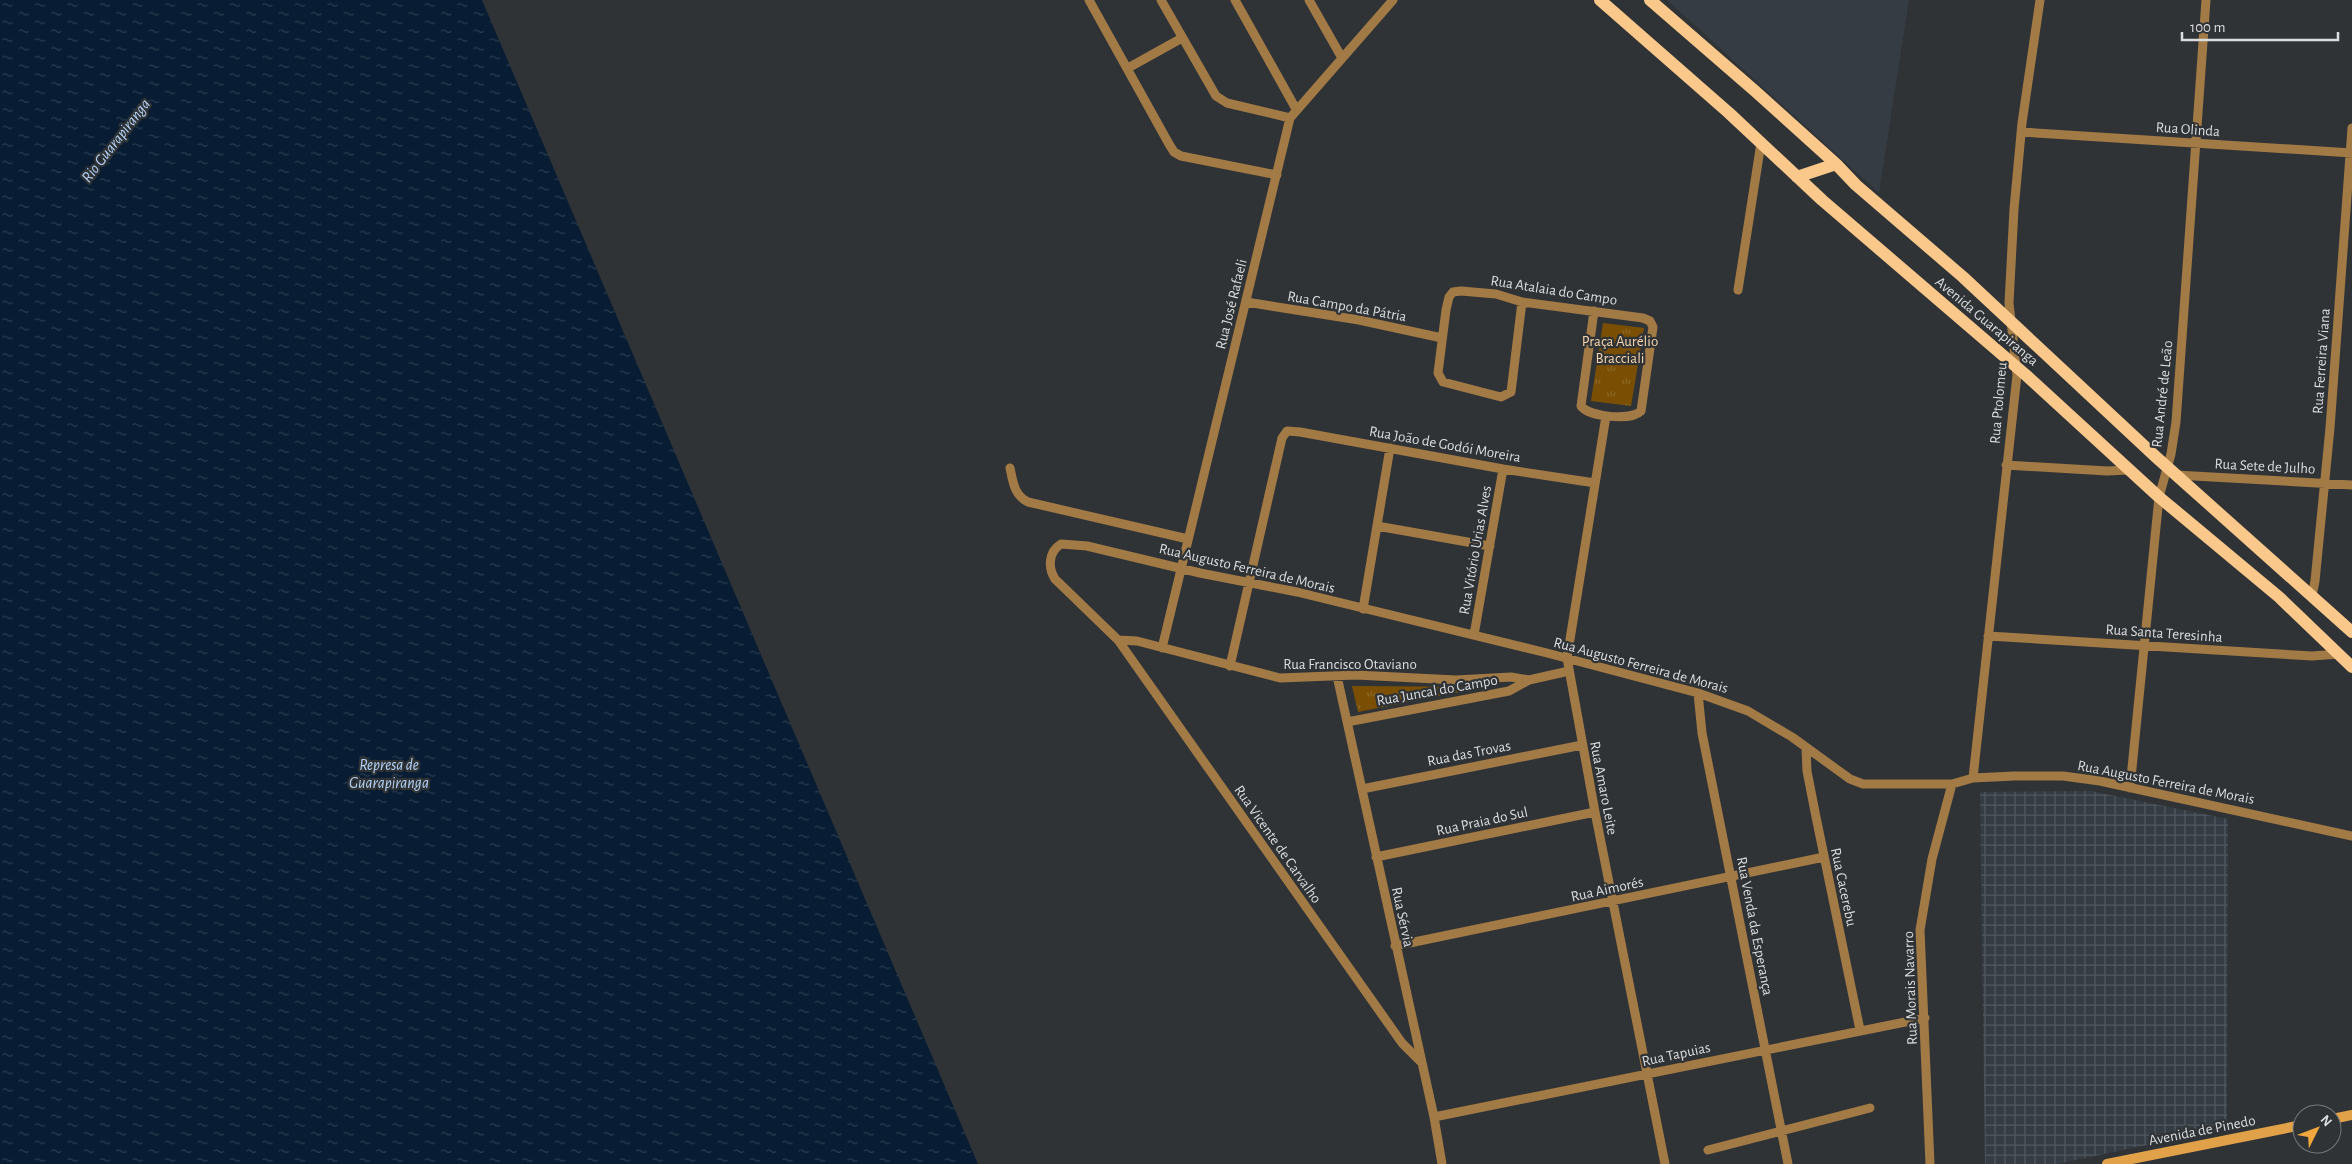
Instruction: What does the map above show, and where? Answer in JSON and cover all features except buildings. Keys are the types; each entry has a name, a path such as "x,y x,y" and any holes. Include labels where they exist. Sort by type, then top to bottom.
{"main road":[{"name":"Avenida Guarapiranga","path":"1600,0 1797,177 2017,368 2159,497 2279,597 2352,667"},
{"name":"Avenida Guarapiranga","path":"1650,0 2009,319 2172,471 2352,632"},
{"path":"1797,177 1836,164"}],"street":[{"path":"1089,0 1168,144 1176,153 1208,162 1277,175"},
{"path":"1161,0 1218,98 1227,103 1270,111 1290,118"},
{"path":"1235,0 1296,109"},
{"path":"1309,0 1342,58"},
{"name":"Rua José Rafaeli","path":"1162,648 1290,118 1393,0"},
{"name":"Rua Ptolomeu","path":"1973,778 2017,368 2009,319 2014,218 2021,132 2040,0"},
{"name":"Rua André de Leão","path":"2130,788 2159,497 2172,471 2206,0"},
{"path":"1128,68 1182,38"},
{"name":"Rua Ferreira Viana","path":"2312,596 2325,483 2352,128"},
{"name":"Rua Olinda","path":"2021,132 2351,153"},
{"path":"1738,290 1761,143"},
{"name":"Rua Atalaia do Campo","path":"1442,338 1446,310 1453,292 1461,291 1496,294 1522,302 1643,318 1650,321 1652,332 1641,411 1630,416 1606,416"},
{"name":"Rua Campo da Pátria","path":"1246,302 1359,320 1442,338"},
{"path":"1442,338 1438,372 1443,382 1501,397 1511,392 1522,302"},
{"path":"1594,311 1581,401 1586,411 1606,416"},
{"name":"Rua Amaro Leite","path":"1606,416 1567,658 1594,812 1665,1164"},
{"name":"Rua João de Godói Moreira","path":"1250,582 1282,438 1285,432 1290,430 1503,469 1595,483"},
{"path":"1363,609 1390,448"},
{"path":"2006,464 2106,471 2129,470"},
{"path":"1010,468 1015,489 1021,498 1028,502 1188,538"},
{"name":"Rua Vitório Urias Alves","path":"1474,635 1503,469"},
{"name":"Rua Sete de Julho","path":"2172,471 2352,484"},
{"path":"1377,526 1490,546"},
{"name":"Rua Augusto Ferreira de Morais","path":"1057,547 1061,544 1072,543 1250,582 1567,658 1698,693 1748,711 1792,737 1806,749 1850,779 1862,784 1952,784 1973,778 2063,776 2100,781 2352,836"},
{"name":"Rua Vicente de Carvalho","path":"1057,547 1052,556 1050,572 1118,640 1402,1043 1420,1061"},
{"path":"1230,666 1250,582"},
{"name":"Rua Santa Teresinha","path":"1988,636 2312,656 2339,654"},
{"name":"Rua Francisco Otaviano","path":"1118,640 1137,641 1280,678 1374,675 1456,680 1511,677 1529,680 1569,670"},
{"name":"Rua Sérvia","path":"1337,676 1420,1061 1434,1117 1442,1164"},
{"name":"Rua Juncal do Campo","path":"1347,722 1509,691 1529,680"},
{"name":"Rua Venda da Esperança","path":"1698,693 1702,733 1788,1164"},
{"name":"Rua das Trovas","path":"1362,789 1582,745"},
{"name":"Rua Cacerebu","path":"1806,749 1807,771 1860,1030"},
{"name":"Rua Morais Navarro","path":"1930,1164 1920,930 1932,859 1952,784"},
{"name":"Rua Praia do Sul","path":"1376,857 1594,812"},
{"name":"Rua Aimorés","path":"1395,946 1731,878 1824,857"},
{"name":"Rua Tapuias","path":"1434,1117 1924,1018"},
{"path":"1708,1150 1870,1108"},
{"name":"Avenida de Pinedo","path":"2107,1164 2150,1160 2292,1127"}],"shaded area":[{"path":"1667,0 1909,0 1879,193 1865,180"},
{"path":"2091,791 2228,819 2227,1128 2057,1164 1985,1164 1980,792"}],"green space":[{"name":"Praça Aurélio Bracciali","path":"1603,323 1644,328 1631,406 1591,401"},
{"path":"1352,686 1485,687 1358,712"}],"water":[{"name":"Represa de Guarapiranga","path":"0,0 482,0 978,1164 0,1164"}],"water label":[{"name":"Rio Guarapiranga","path":"115,140"}]}
